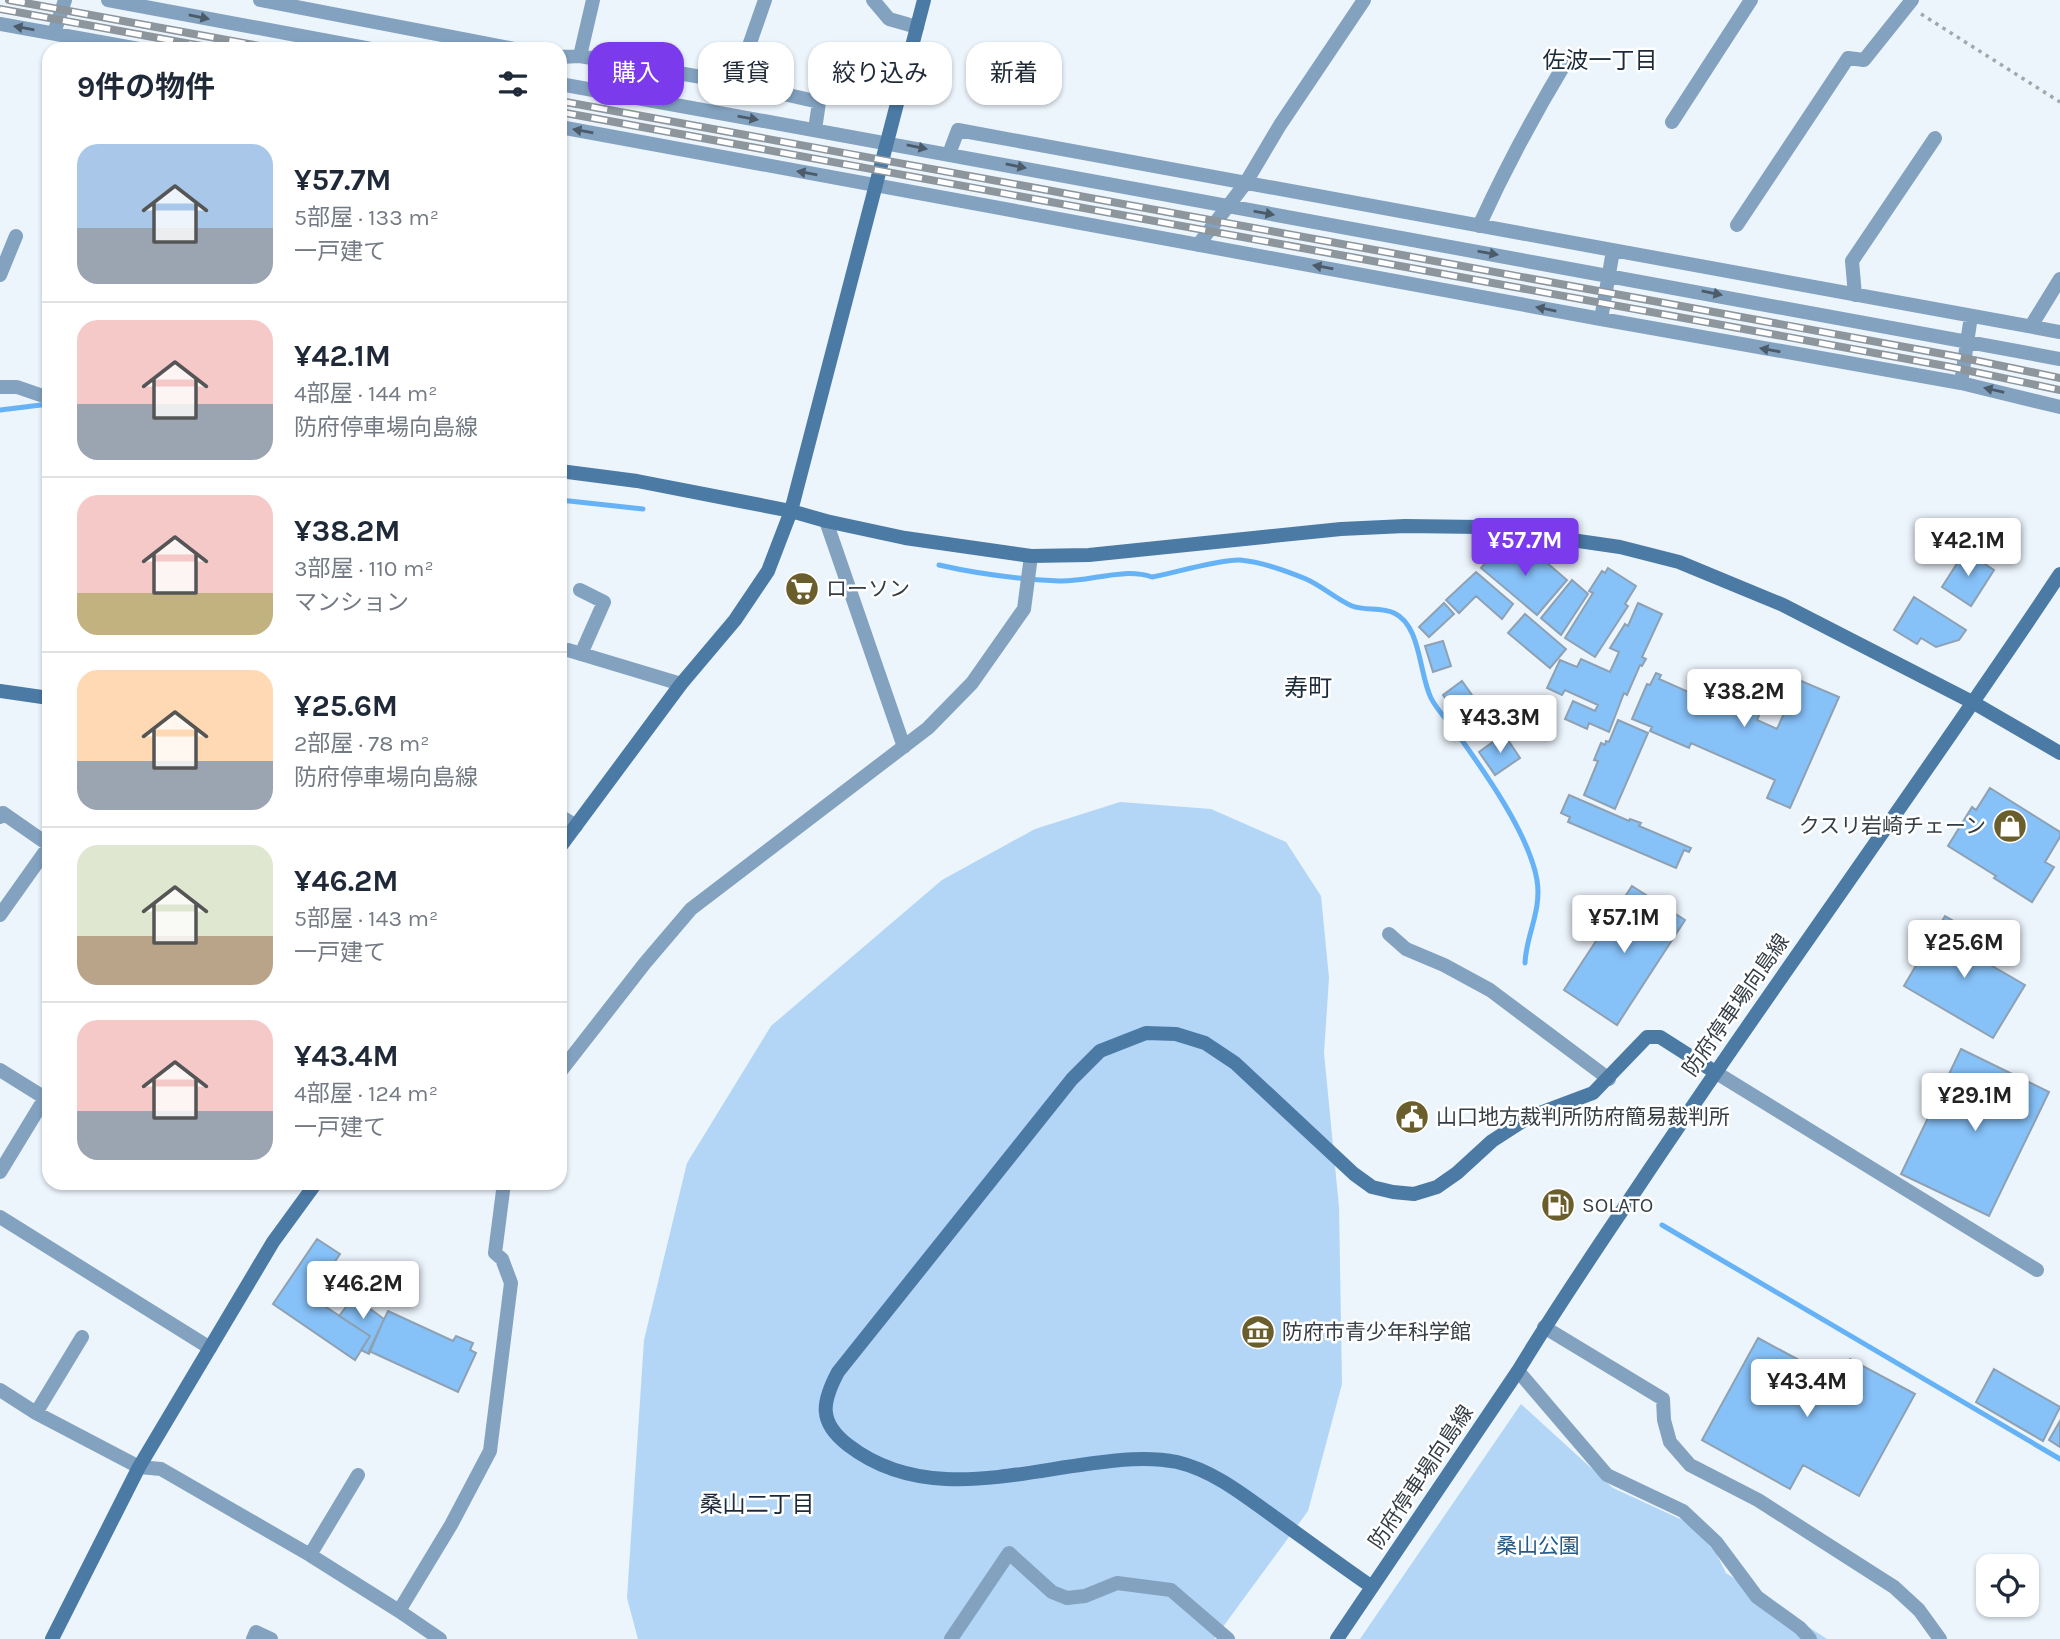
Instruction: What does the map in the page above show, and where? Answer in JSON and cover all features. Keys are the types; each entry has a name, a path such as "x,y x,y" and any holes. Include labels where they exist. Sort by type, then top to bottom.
{"street":[{"path":"54,33 65,0"},
{"path":"108,0 333,42"},
{"path":"260,0 479,42"},
{"path":"580,56 593,0"},
{"path":"750,42 765,0"},
{"path":"873,0 889,19 917,27"},
{"path":"567,838 681,684 735,620 768,571 791,511 924,0"},
{"path":"1198,245 1245,184 1280,125 1364,0"},
{"path":"1672,122 1751,0"},
{"path":"1737,225 1848,58 1864,60 1910,1"},
{"path":"0,24 102,42"},
{"path":"1479,226 1523,136 1570,55"},
{"path":"567,57 580,56 698,76"},
{"path":"567,84 2060,359"},
{"path":"794,96 819,102 815,130"},
{"path":"567,128 1961,383 2060,407"},
{"path":"949,154 958,130 2060,332"},
{"path":"1855,295 1852,261 1935,138"},
{"path":"0,275 16,236"},
{"path":"1601,319 1613,251"},
{"path":"2031,326 2060,279"},
{"path":"1961,383 1971,316"},
{"path":"0,387 17,387 42,395"},
{"path":"567,472 637,481 791,511 905,538 1031,556 1089,555 1314,532 1405,526 1481,527 1620,547 1690,566 1783,606 1974,703 2060,754"},
{"path":"826,521 904,747"},
{"path":"567,1063 691,908 928,729 972,683 1024,609 1031,556"},
{"name":"防府停車場向島線","path":"1337,1639 1715,1072 1974,703 2060,574"},
{"path":"580,590 604,602 575,652 681,684"},
{"path":"0,691 42,697"},
{"path":"0,817 3,813 42,840"},
{"path":"567,820 576,826"},
{"path":"0,915 42,855"},
{"path":"1389,934 1406,949 1444,965 1490,990 1609,1079"},
{"path":"1372,1587 1212,1475 1178,1463 1148,1458 971,1479 932,1480 881,1466 856,1452 836,1436 825,1416 827,1394 838,1372 1072,1079 1100,1051 1146,1033 1176,1034 1205,1043 1235,1063 1354,1174 1372,1187 1414,1194 1437,1187 1457,1174 1492,1141 1529,1117 1593,1093 1647,1037 1660,1037 2037,1270"},
{"path":"0,1070 42,1092"},
{"path":"0,1172 42,1103"},
{"path":"51,1639 139,1467 273,1242 311,1190"},
{"path":"399,1611 451,1525 490,1451 511,1283 502,1259 495,1253 503,1190"},
{"path":"0,1217 210,1348"},
{"path":"1544,1327 1663,1399 1664,1420 1670,1442 1690,1465 1758,1500 1894,1587 1919,1610 1940,1639"},
{"path":"36,1413 82,1338"},
{"path":"1518,1371 1607,1475 1683,1511 1716,1542 1756,1597 1800,1628 1810,1639"},
{"path":"0,1390 36,1413 139,1467 161,1469 310,1555 440,1639"},
{"path":"310,1555 358,1475"},
{"path":"951,1639 1009,1553 1052,1592 1067,1598 1085,1596 1117,1583 1171,1590 1228,1639"},
{"path":"253,1639 256,1632 271,1639"}],"path":[{"path":"1910,1 1920,13 2060,102"}],"green space":[{"path":"1120,802 1211,809 1286,842 1321,896 1329,978 1324,1053 1339,1207 1342,1384 1308,1511 1214,1639 638,1639 627,1598 644,1340 687,1163 771,1026 942,880 1035,829"},
{"name":"桑山公園","path":"1521,1404 1613,1488 1689,1523 1716,1553 1726,1573 1827,1639 1360,1639"}],"building":[{"path":"1499,547 1508,554 1513,547 1533,564 1539,556 1567,580 1537,615 1481,568"},
{"path":"1965,551 1994,570 1971,606 1942,587"},
{"path":"1608,568 1636,586 1625,604 1628,606 1595,657 1565,638 1593,593 1589,591 1602,571 1605,573"},
{"path":"1476,572 1513,604 1502,619 1476,596 1459,613 1446,600"},
{"path":"1572,580 1588,594 1561,635 1541,618"},
{"path":"1914,597 1966,630 1959,640 1936,647 1921,638 1917,644 1894,630"},
{"path":"1444,603 1454,614 1429,637 1419,627"},
{"path":"1638,603 1662,614 1642,657 1646,659 1642,666 1640,665 1627,695 1624,693 1609,732 1589,723 1587,729 1565,719 1573,701 1595,711 1598,705 1565,690 1562,695 1547,688 1560,660 1577,667 1581,659 1610,672 1619,652 1610,648 1625,624 1628,626"},
{"path":"1525,614 1566,649 1550,668 1508,633"},
{"path":"1443,641 1451,666 1433,672 1425,646"},
{"path":"1749,672 1764,678 1750,709 1760,713 1757,720 1777,729 1799,680 1839,697 1790,808 1767,798 1775,780 1691,743 1689,748 1650,731 1652,727 1632,719 1647,684 1650,685 1656,673 1661,675 1659,679 1731,711"},
{"path":"1462,681 1487,716 1468,730 1443,695"},
{"path":"1618,720 1648,733 1615,809 1584,795 1598,761 1594,760 1601,743 1605,745 1606,741 1609,742"},
{"path":"1504,734 1520,758 1495,775 1479,752"},
{"path":"1990,788 2060,832 2060,837 2045,862 2054,867 2032,902 1948,846 1972,807 1976,810"},
{"path":"1569,795 1629,821 1630,819 1641,823 1639,826 1691,848 1689,852 1684,850 1676,868 1568,822 1570,817 1561,813"},
{"path":"1632,886 1685,920 1617,1025 1564,990"},
{"path":"1945,916 1979,936 1970,953 2025,985 1993,1038 1904,986"},
{"path":"1961,1049 2049,1092 1989,1216 1901,1174"},
{"path":"317,1239 340,1254 311,1297 370,1336 355,1360 273,1304"},
{"path":"354,1297 384,1319 369,1354 361,1350 370,1336 339,1316"},
{"path":"388,1311 453,1341 456,1336 473,1343 470,1350 476,1353 458,1392 369,1351"},
{"path":"1758,1338 1838,1381 1850,1359 1915,1394 1859,1496 1803,1465 1790,1489 1702,1440"},
{"path":"1994,1369 2060,1407 2043,1441 1976,1402"},
{"path":"2060,1421 2060,1447 2049,1440"}],"waterway":[{"path":"0,410 42,405"},
{"path":"567,501 643,509"},
{"path":"939,565 999,576 1071,581 1118,574 1152,577 1240,560 1274,567 1306,579 1352,606 1384,610 1403,619 1414,639 1433,702 1504,803 1532,862 1538,891 1525,963"},
{"path":"1662,1225 2060,1459"}],"railway":[{"path":"9,0 238,42"},
{"path":"0,9 180,42"},
{"path":"567,102 1954,356 2060,378"},
{"path":"567,113 1951,367 2060,390"}],"place":[{"name":"ローソン","path":"802,589"},
{"name":"クスリ岩崎チェーン","path":"2010,826"},
{"name":"山口地方裁判所防府簡易裁判所","path":"1412,1117"},
{"name":"SOLATO","path":"1558,1205"},
{"name":"防府市青少年科学館","path":"1258,1332"}],"district":[{"name":"佐波一丁目","path":"1600,60"},
{"name":"寿町","path":"1308,688"},
{"name":"桑山二丁目","path":"757,1504"}]}
